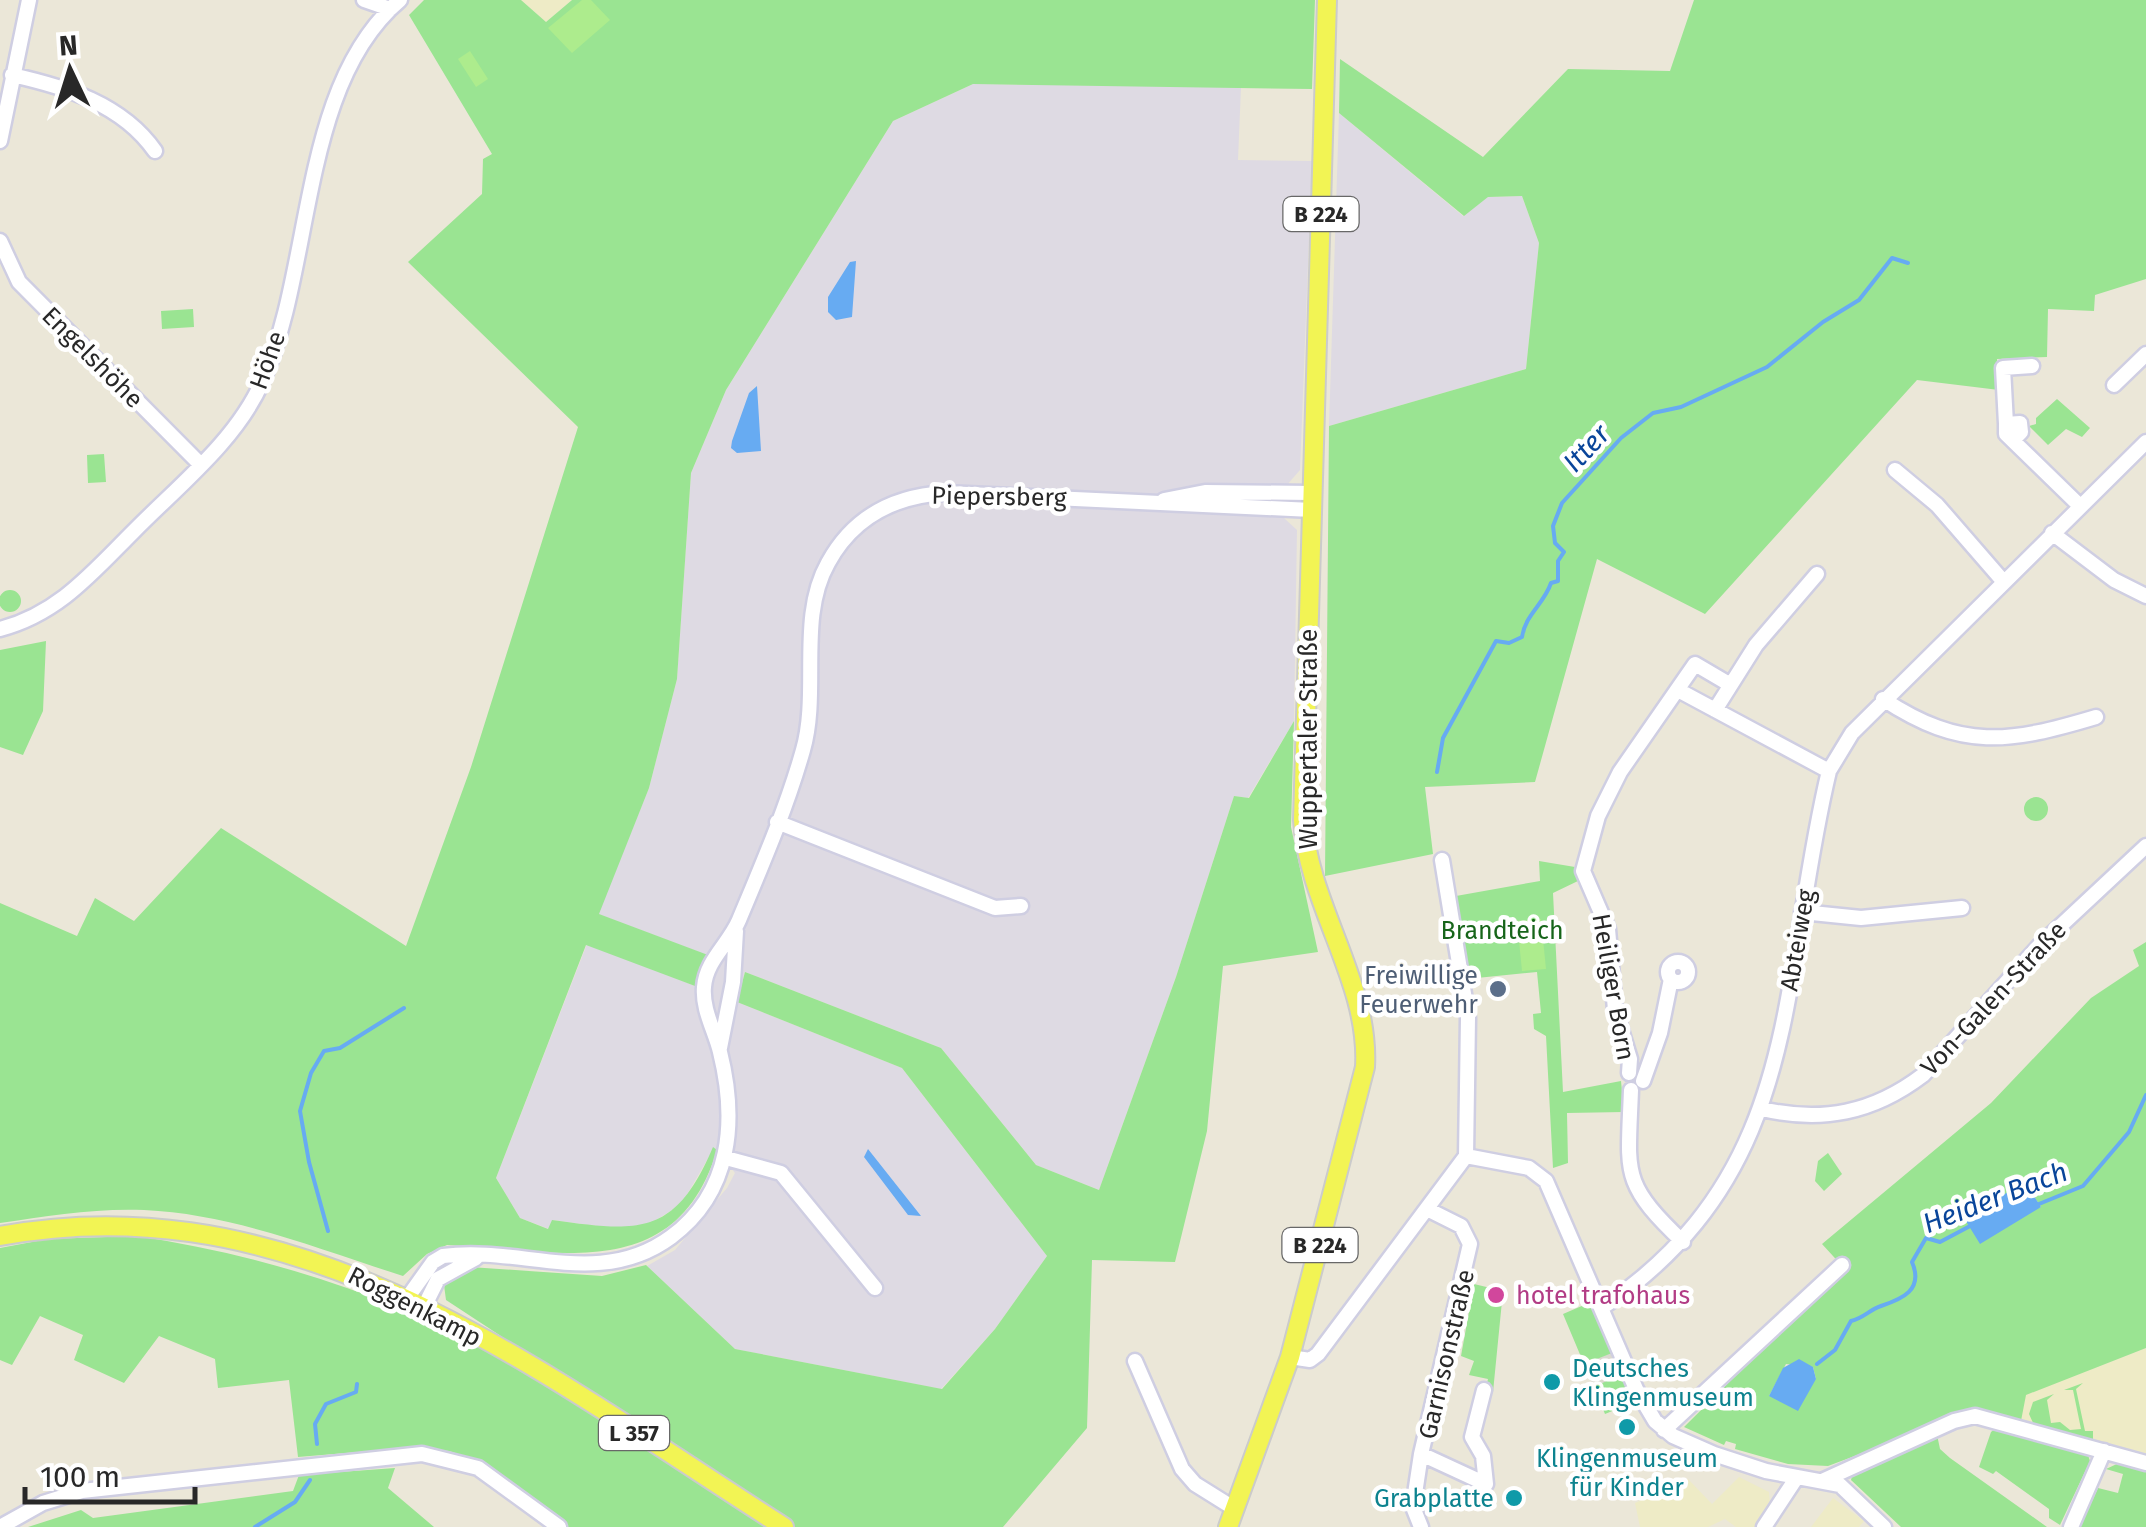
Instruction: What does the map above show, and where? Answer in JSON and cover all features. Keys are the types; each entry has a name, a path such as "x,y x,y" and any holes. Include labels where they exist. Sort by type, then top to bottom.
{"main road":[{"name":"Wuppertaler Straße","path":"1232,1518 1290,1357 1360,1096 1366,1056 1363,1022 1316,893 1304,842 1328,0"},
{"name":"Roggenkamp","path":"0,1236 109,1226 225,1236 336,1266 416,1301 784,1527"}],"street":[{"path":"0,140 29,0"},
{"path":"364,0 395,4"},
{"name":"Höhe","path":"0,629 34,619 82,585 230,431 262,385 275,349 328,122 339,90 395,4"},
{"path":"12,75 96,102 134,126 155,151"},
{"name":"Engelshöhe","path":"0,241 19,282 200,464"},
{"path":"2114,385 2146,354"},
{"path":"2032,366 2002,368 2006,434 2080,506"},
{"name":"Abteiweg","path":"1603,1307 1684,1242 1723,1189 1762,1109 1829,772 1852,733 1882,699 2146,442"},
{"path":"1895,470 1937,504 2004,581"},
{"name":"Piepersberg","path":"416,1301 432,1262 442,1256 591,1265 640,1254 691,1219 714,1188 726,1158 730,1111 704,986 710,963 737,925 805,745 815,609 822,574 848,535 866,517 903,499 945,493 1164,500 1205,492 1312,502"},
{"path":"2052,533 2099,570 2146,596"},
{"path":"1715,710 1729,684 1790,601 1818,574"},
{"path":"1729,684 1695,664 1678,690 1829,772"},
{"name":"Heiliger Born","path":"1678,690 1606,798 1583,871 1608,929 1615,1010 1634,1081 1632,1181 1646,1207 1684,1242"},
{"path":"1882,699 1937,730 1985,740 2024,737 2096,717"},
{"path":"777,822 995,908 1021,906"},
{"name":"Von-Galen-Straße","path":"1762,1109 1828,1116 1864,1108 1901,1092 1924,1075 2074,912 2146,846"},
{"path":"1290,1357 1310,1360 1318,1354 1466,1156 1468,1018 1442,860"},
{"path":"1802,912 1861,918 1962,908"},
{"name":"Piepersberg","path":"720,1050 733,982 737,925"},
{"name":"Heiliger Born","path":"1634,1081 1660,1033 1671,979"},
{"path":"1466,1156 1512,1164 1541,1175 1639,1395 1664,1430 1714,1454 1824,1480 1849,1490 1883,1527"},
{"path":"726,1158 781,1174 875,1288"},
{"name":"Garnisonstraße","path":"1419,1524 1413,1506 1422,1454 1470,1244 1461,1226 1427,1209"},
{"path":"1664,1430 1842,1265"},
{"name":"Wuppertaler Straße","path":"1135,1361 1176,1461 1194,1484 1232,1518"},
{"path":"1422,1454 1486,1484 1484,1456 1472,1437 1484,1390"},
{"path":"1824,1480 1965,1417 2146,1463"},
{"path":"2071,1527 2104,1451"},
{"path":"0,1527 43,1502 82,1490 422,1454 478,1468 559,1527"},
{"path":"1764,1527 1796,1476"}],"shaded area":[{"path":"521,0 572,0 546,22"},
{"path":"973,84 1241,87 1238,160 1312,161 1300,470 1286,486 1284,518 1297,530 1294,721 1248,798 1234,796 1176,977 1099,1190 1036,1165 941,1048 745,972 737,1002 902,1068 1047,1256 995,1329 941,1389 735,1349 647,1266 675,1250 727,1188 735,1173 714,1148 681,1205 644,1227 610,1228 553,1220 549,1229 520,1218 496,1178 587,944 695,986 707,955 598,914 649,788 677,679 691,473 726,390 893,121"},
{"path":"1339,113 1463,216 1488,197 1522,196 1539,243 1526,369 1329,426"},
{"path":"2146,1348 2146,1455 2021,1421 2025,1395"},
{"path":"1612,1353 1621,1375 1593,1387 1584,1364"},
{"path":"1739,1477 1769,1492 1770,1507 1757,1527 1736,1527 1725,1519 1708,1527 1640,1527 1635,1503 1688,1479 1712,1504"},
{"path":"1833,1498 1864,1521 1859,1527 1811,1527"}],"green space":[{"path":"424,0 521,0 546,22 572,0 1315,0 1312,89 973,84 893,121 726,390 691,473 677,679 649,788 599,914 708,955 695,986 586,945 496,1178 520,1218 548,1229 552,1220 631,1226 651,1222 684,1198 713,1147 717,1150 698,1193 673,1223 642,1241 608,1250 570,1253 447,1245 427,1254 403,1276 275,1234 177,1213 108,1210 0,1223 0,903 77,936 95,898 134,921 221,828 406,946 471,767 578,427 408,262 482,194 483,159 492,154 409,15"},
{"path":"582,0 591,0 610,20 572,53 548,28"},
{"path":"1694,0 2146,0 2146,279 2095,295 2094,311 2048,309 2047,357 1997,359 1999,390 1917,380 1705,614 1597,559 1535,782 1425,787 1433,854 1325,876 1329,426 1526,369 1539,243 1522,196 1488,197 1464,216 1339,113 1340,59 1483,157 1568,69 1670,71"},
{"path":"470,51 488,79 476,87 458,59"},
{"path":"193,309 194,327 162,329 161,311"},
{"path":"2057,399 2090,428 2082,437 2066,429 2048,445 2029,426 2036,424 2036,418"},
{"path":"104,454 106,482 88,483 87,455"},
{"path":"10,590 18,593 18,609 10,612 2,609 -1,601 2,593"},
{"path":"46,641 43,711 23,755 0,747 0,650"},
{"path":"1294,721 1291,827 1318,952 1223,966 1207,1131 1175,1262 1092,1260 1087,1428 1003,1527 791,1527 446,1300 444,1285 470,1267 602,1276 646,1265 735,1349 942,1389 995,1329 1047,1256 902,1068 737,1002 745,972 941,1048 1036,1165 1099,1190 1176,977 1234,796 1249,798"},
{"path":"2031,797 2041,797 2048,809 2041,821 2031,821 2024,814 2024,804"},
{"name":"Brandteich","path":"1539,861 1575,867 1580,880 1553,893 1563,1092 1621,1081 1624,1112 1567,1113 1568,1163 1553,1168 1546,1036 1534,1029 1533,1014 1541,1013 1537,972 1467,979 1456,896 1540,881"},
{"path":"1541,919 1546,969 1522,971 1517,921"},
{"path":"2146,942 2146,1348 2026,1395 2021,1421 1975,1411 1828,1466 1788,1464 1735,1449 1736,1444 1726,1441 1724,1445 1684,1427 1844,1268 1822,1244 1991,1103 2091,998 2139,966 2133,950","holes":["2024,1182 2041,1207 1969,1226","1786,1364 1813,1367 1816,1379 1769,1396"]},
{"path":"1828,1153 1842,1174 1824,1191 1815,1181 1818,1161"},
{"path":"137,1236 283,1268 423,1318 545,1381 770,1527 568,1527 504,1477 476,1460 449,1451 406,1448 298,1457 289,1380 218,1388 215,1359 159,1336 124,1383 74,1360 83,1335 40,1316 12,1365 0,1360 0,1248 48,1239"},
{"path":"1474,1284 1503,1291 1493,1392 1485,1390 1488,1379 1469,1375 1474,1361 1461,1356"},
{"path":"1591,1302 1632,1403 1605,1414 1563,1314"},
{"path":"2083,1383 2076,1389 2085,1431 2093,1431 2093,1442 2034,1425 2029,1414 2033,1402 2054,1394 2047,1400 2051,1423 2060,1422 2070,1430 2081,1429 2073,1390 2064,1390"},
{"path":"1997,1427 2087,1452 2090,1461 2060,1525 2049,1518 2049,1509 1996,1471 1993,1474 1979,1467 1991,1432"},
{"path":"1936,1430 1940,1449 1950,1458 2047,1527 1901,1527 1851,1480 1853,1473"},
{"path":"2119,1463 2146,1471 2146,1527 2080,1527 2098,1488 2118,1493 2123,1474 2106,1469"},
{"path":"395,1468 388,1488 434,1527 28,1527 81,1510 93,1518 293,1491 299,1475"}],"water":[{"path":"856,261 852,317 836,320 828,312 828,297 850,262"},
{"path":"757,386 761,451 737,453 731,448 732,441 749,393"},
{"path":"868,1149 921,1216 908,1215 864,1157"},
{"path":"2025,1182 2041,1207 1980,1244 1964,1218"},
{"path":"1799,1359 1813,1367 1816,1379 1798,1411 1769,1396 1783,1368"}],"waterway":[{"name":"Itter","path":"1437,772 1443,738 1496,641 1509,643 1522,637 1551,583 1558,581 1558,561 1564,552 1555,543 1553,526 1562,503 1621,438 1653,413 1681,407 1767,367 1823,322 1859,300 1892,258 1908,263"},
{"path":"328,1231 300,1111 311,1073 324,1051 340,1048 404,1008"},
{"name":"Heider Bach","path":"2034,1206 2083,1186 2129,1132 2146,1095"},
{"name":"Heider Bach","path":"1817,1364 1835,1350 1851,1321 1909,1292 1915,1280 1912,1262 1926,1238 1940,1242 1972,1225"},
{"path":"317,1444 315,1424 326,1404 356,1392 357,1384"},
{"path":"255,1527 295,1502 310,1480"}],"place":[{"name":"Freiwillige Feuerwehr","path":"1498,989"},
{"name":"hotel trafohaus","path":"1496,1295"},
{"name":"Deutsches Klingenmuseum","path":"1552,1382"},
{"name":"Klingenmuseum für Kinder","path":"1627,1427"},
{"name":"Grabplatte","path":"1514,1498"}]}
